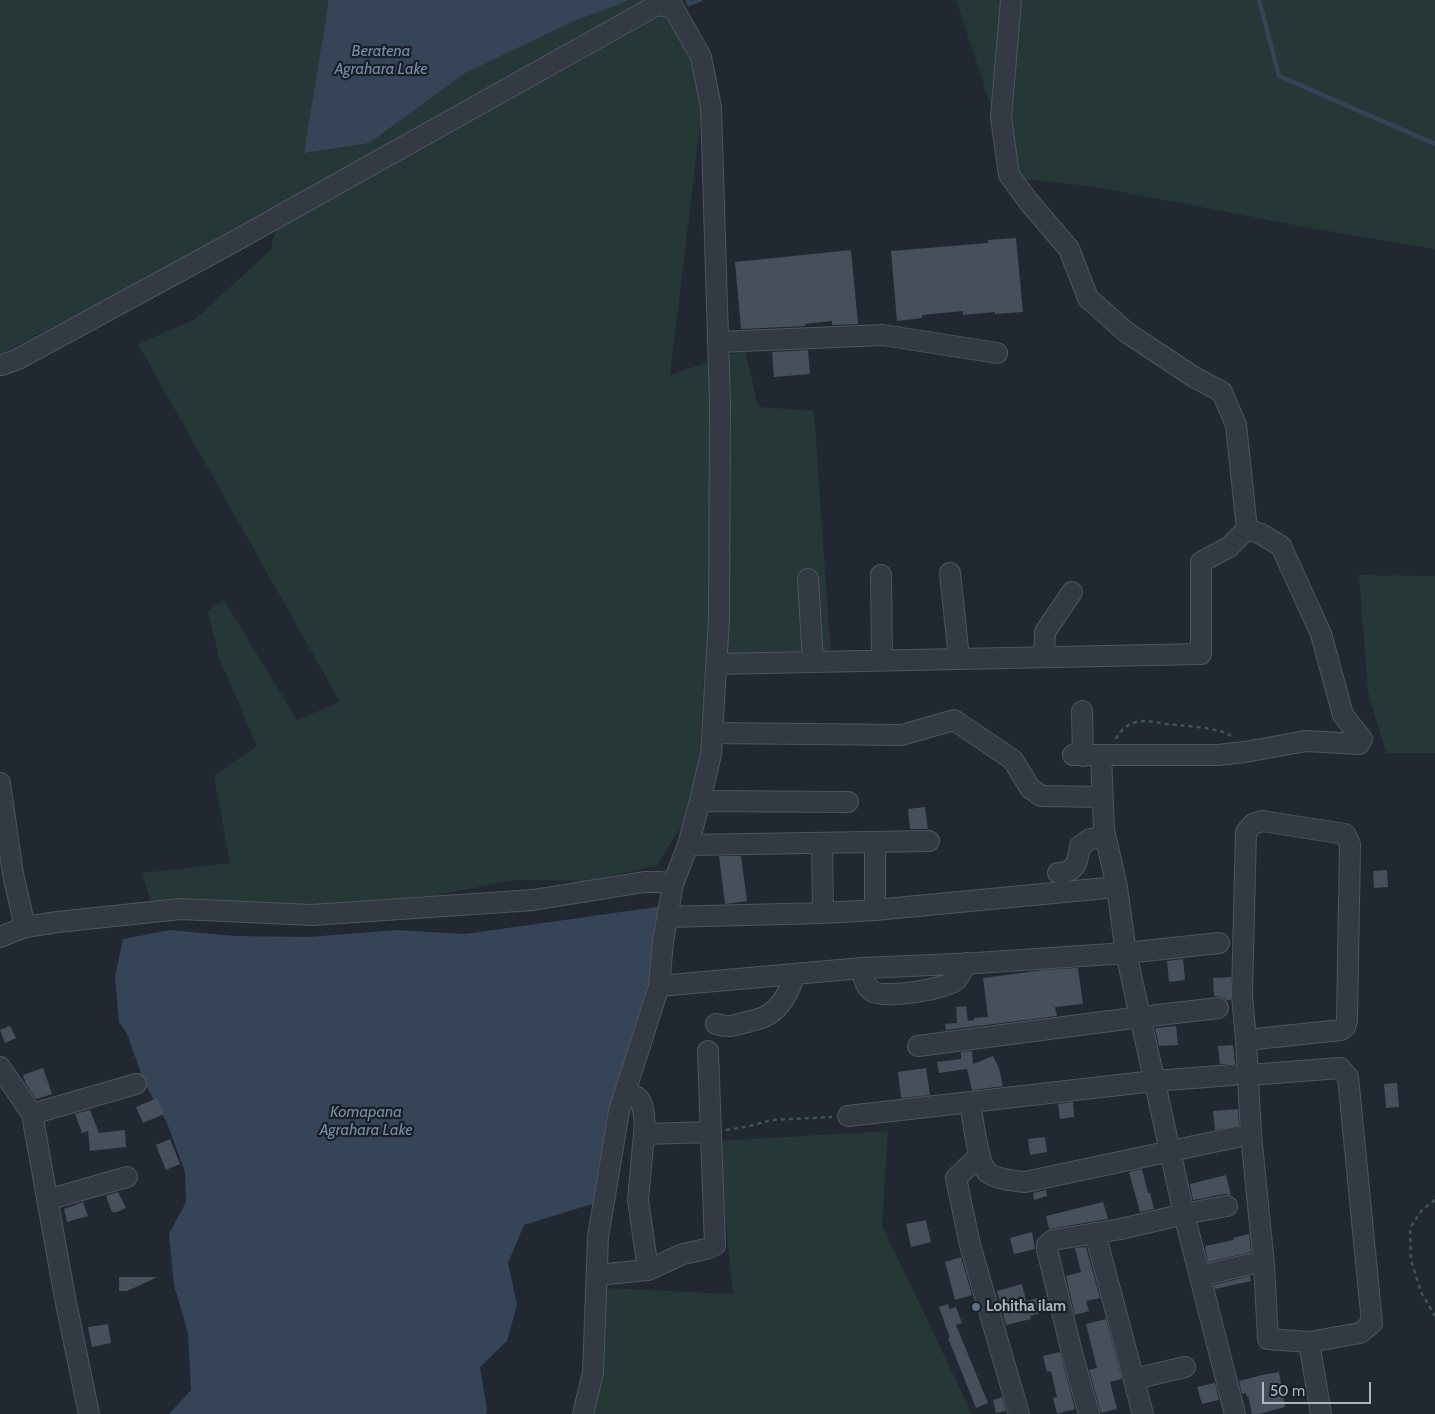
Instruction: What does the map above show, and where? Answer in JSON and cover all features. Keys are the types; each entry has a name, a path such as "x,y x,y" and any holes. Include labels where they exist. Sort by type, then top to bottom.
{"street":[{"path":"1011,0 1001,117 1009,175 1069,249 1088,298 1126,332 1194,377 1222,392 1236,425 1247,529"},
{"path":"0,365 18,359 218,251 657,5 673,7 701,57 711,107 719,342 719,617 711,754 688,845 673,884 659,986 619,1111 598,1237 592,1373 583,1414"},
{"path":"719,342 883,335 997,353"},
{"path":"716,664 1201,654 1201,562 1229,547 1247,529"},
{"path":"1092,755 1218,755 1306,741 1359,744 1362,739 1344,715 1321,634 1281,546 1261,534 1247,529"},
{"path":"950,573 959,658"},
{"path":"881,575 882,660"},
{"path":"808,580 813,662"},
{"path":"1044,656 1045,632 1072,592"},
{"path":"1082,711 1102,797 1104,830 1117,887 1126,953 1169,1151 1236,1414"},
{"path":"712,733 902,736 954,720 1013,760 1030,788 1041,796 1102,797"},
{"path":"0,783 13,874 25,927"},
{"path":"700,801 848,802"},
{"path":"848,1116 1154,1081 1240,1076 1340,1068 1348,1077 1372,1323 1360,1333 1308,1342 1268,1340 1264,1265 1251,1134 1240,1076 1246,1040 1242,995 1246,832 1254,824 1262,821 1345,834 1350,844 1347,1020 1345,1027 1341,1030 1246,1040"},
{"path":"1058,873 1065,873 1073,869 1079,858 1080,846 1090,838 1105,836"},
{"path":"688,845 929,841"},
{"path":"875,842 875,910"},
{"path":"822,844 823,913"},
{"path":"0,937 25,927 180,909 312,915 533,900 644,882 673,884"},
{"path":"667,917 875,910 1117,887"},
{"path":"659,986 862,968 1126,953 1219,943"},
{"path":"862,968 865,984 873,992 890,994 910,993 944,986 956,980 966,963"},
{"path":"716,1024 728,1027 765,1017 775,1010 785,997 792,985 794,974"},
{"path":"918,1046 1218,1008"},
{"path":"597,1275 648,1270 683,1254 715,1245 708,1051"},
{"path":"0,1067 32,1114 65,1298 89,1414"},
{"path":"32,1114 136,1084"},
{"path":"624,1095 636,1097 641,1102 645,1123 638,1200 648,1270"},
{"path":"970,1102 980,1156 987,1172 1005,1180 1026,1182 1237,1137"},
{"path":"644,1134 710,1132"},
{"path":"980,1156 956,1178 970,1245 1019,1414"},
{"path":"609,1172 641,1171"},
{"path":"47,1200 127,1177"},
{"path":"1090,1414 1072,1353 1047,1245 1053,1240 1121,1229 1227,1206"},
{"path":"1095,1233 1143,1414"},
{"path":"1200,1276 1250,1264"},
{"path":"1308,1342 1321,1414"},
{"path":"1134,1380 1185,1367"}],"path":[{"path":"1092,755 1128,725 1143,721 1195,727 1226,733 1239,742 1245,752"},
{"path":"710,1132 750,1126 771,1120 848,1116"},
{"path":"1435,1200 1422,1210 1410,1228 1414,1268 1421,1292 1435,1316"}],"shaded area":[{"path":"0,0 671,0 703,101 670,375 745,350 758,407 814,411 831,657 705,658 697,801 656,866 586,881 516,880 436,895 291,907 152,905 142,873 230,863 214,776 257,746 219,657 208,611 224,600 297,720 340,702 138,344 194,320 271,250 279,210 0,354"},
{"path":"956,0 1435,0 1435,249 1316,229 1096,187 1015,178"},
{"path":"1359,575 1435,576 1435,753 1386,753 1368,692"},
{"path":"888,1131 882,1225 972,1414 590,1414 604,1367 605,1288 733,1294 718,1141"}],"water":[{"name":"Beratena Agrahara Lake","path":"328,0 630,0 574,21 465,73 369,143 304,153"},
{"name":"Komapana Agrahara Lake","path":"678,904 608,1199 524,1225 508,1263 517,1305 507,1341 480,1367 487,1409 486,1414 169,1414 191,1390 188,1333 174,1285 169,1234 186,1202 185,1172 167,1123 145,1084 127,1034 119,1022 115,976 123,939 170,930 235,936 309,937 396,930 465,934"}],"building":[{"path":"1016,238 1023,312 963,315 963,311 922,315 922,318 897,321 891,251 988,243 988,240"},
{"path":"851,250 858,324 832,325 832,321 805,324 805,326 741,329 735,262"},
{"path":"808,350 810,374 774,377 772,352"},
{"path":"925,807 928,829 910,829 908,809"},
{"path":"719,856 741,856 747,901 725,904"},
{"path":"1387,870 1388,887 1374,888 1373,871"},
{"path":"1183,959 1185,980 1169,982 1167,961"},
{"path":"1078,968 1083,1004 1055,1007 1057,1016 946,1030 945,1024 957,1023 956,1007 966,1006 968,1021 974,1020 974,1018 988,1017 983,978 1043,970"},
{"path":"1231,977 1231,1000 1214,996 1213,978"},
{"path":"10,1026 16,1038 5,1043 0,1030"},
{"path":"1176,1026 1178,1045 1159,1046 1155,1028"},
{"path":"1233,1045 1235,1064 1220,1064 1218,1046"},
{"path":"972,1051 973,1064 993,1056 999,1068 1003,1086 972,1090 967,1069 939,1073 937,1062 961,1059 961,1052"},
{"path":"43,1068 52,1094 36,1099 26,1084 23,1075"},
{"path":"926,1068 930,1095 901,1098 898,1072"},
{"path":"1397,1083 1399,1107 1386,1108 1384,1084"},
{"path":"157,1098 164,1114 143,1123 136,1107"},
{"path":"1073,1102 1074,1117 1060,1119 1058,1104"},
{"path":"1238,1109 1239,1126 1215,1130 1213,1111"},
{"path":"90,1110 99,1133 125,1130 126,1147 90,1151 88,1131 82,1133 75,1114"},
{"path":"1045,1137 1047,1152 1030,1155 1028,1139"},
{"path":"170,1139 180,1164 166,1170 156,1145"},
{"path":"1142,1169 1154,1209 1140,1212 1129,1172"},
{"path":"1226,1175 1231,1195 1225,1194 1193,1200 1190,1184"},
{"path":"1046,1190 1047,1196 1034,1200 1033,1193"},
{"path":"118,1192 126,1208 112,1212 106,1196"},
{"path":"83,1202 88,1216 67,1222 64,1209"},
{"path":"1103,1202 1108,1219 1049,1229 1046,1216"},
{"path":"926,1220 931,1242 911,1247 906,1224"},
{"path":"1032,1232 1035,1249 1014,1254 1010,1238"},
{"path":"1249,1234 1251,1252 1208,1262 1205,1246 1234,1240 1233,1238"},
{"path":"1086,1247 1100,1298 1086,1301 1089,1311 1075,1315 1066,1276 1081,1272 1075,1248"},
{"path":"961,1257 972,1295 955,1300 945,1262"},
{"path":"1250,1276 1251,1281 1215,1289 1214,1285"},
{"path":"119,1277 158,1277 127,1291 119,1291"},
{"path":"1022,1284 1026,1301 1046,1296 1050,1311 1030,1316 1031,1319 1006,1325 997,1291"},
{"path":"948,1304 950,1309 956,1307 962,1323 956,1325 988,1403 976,1408 948,1338 950,1338 939,1307"},
{"path":"1106,1319 1122,1379 1110,1382 1117,1409 1101,1413 1089,1370 1097,1368 1086,1324"},
{"path":"108,1324 111,1343 92,1347 88,1327"},
{"path":"1060,1352 1075,1409 1057,1414 1053,1398 1057,1397 1051,1371 1047,1372 1043,1356"},
{"path":"1279,1372 1285,1407 1252,1414 1248,1396 1246,1396 1246,1393 1242,1394 1239,1381"},
{"path":"1215,1383 1219,1400 1202,1404 1197,1387"},
{"path":"1002,1397 1006,1411 996,1413 993,1400"}],"waterway":[{"path":"688,0 689,4 700,0"},
{"path":"1259,0 1279,76 1435,144"}],"place":[{"name":"Lohitha ilam","path":"976,1307"}]}
